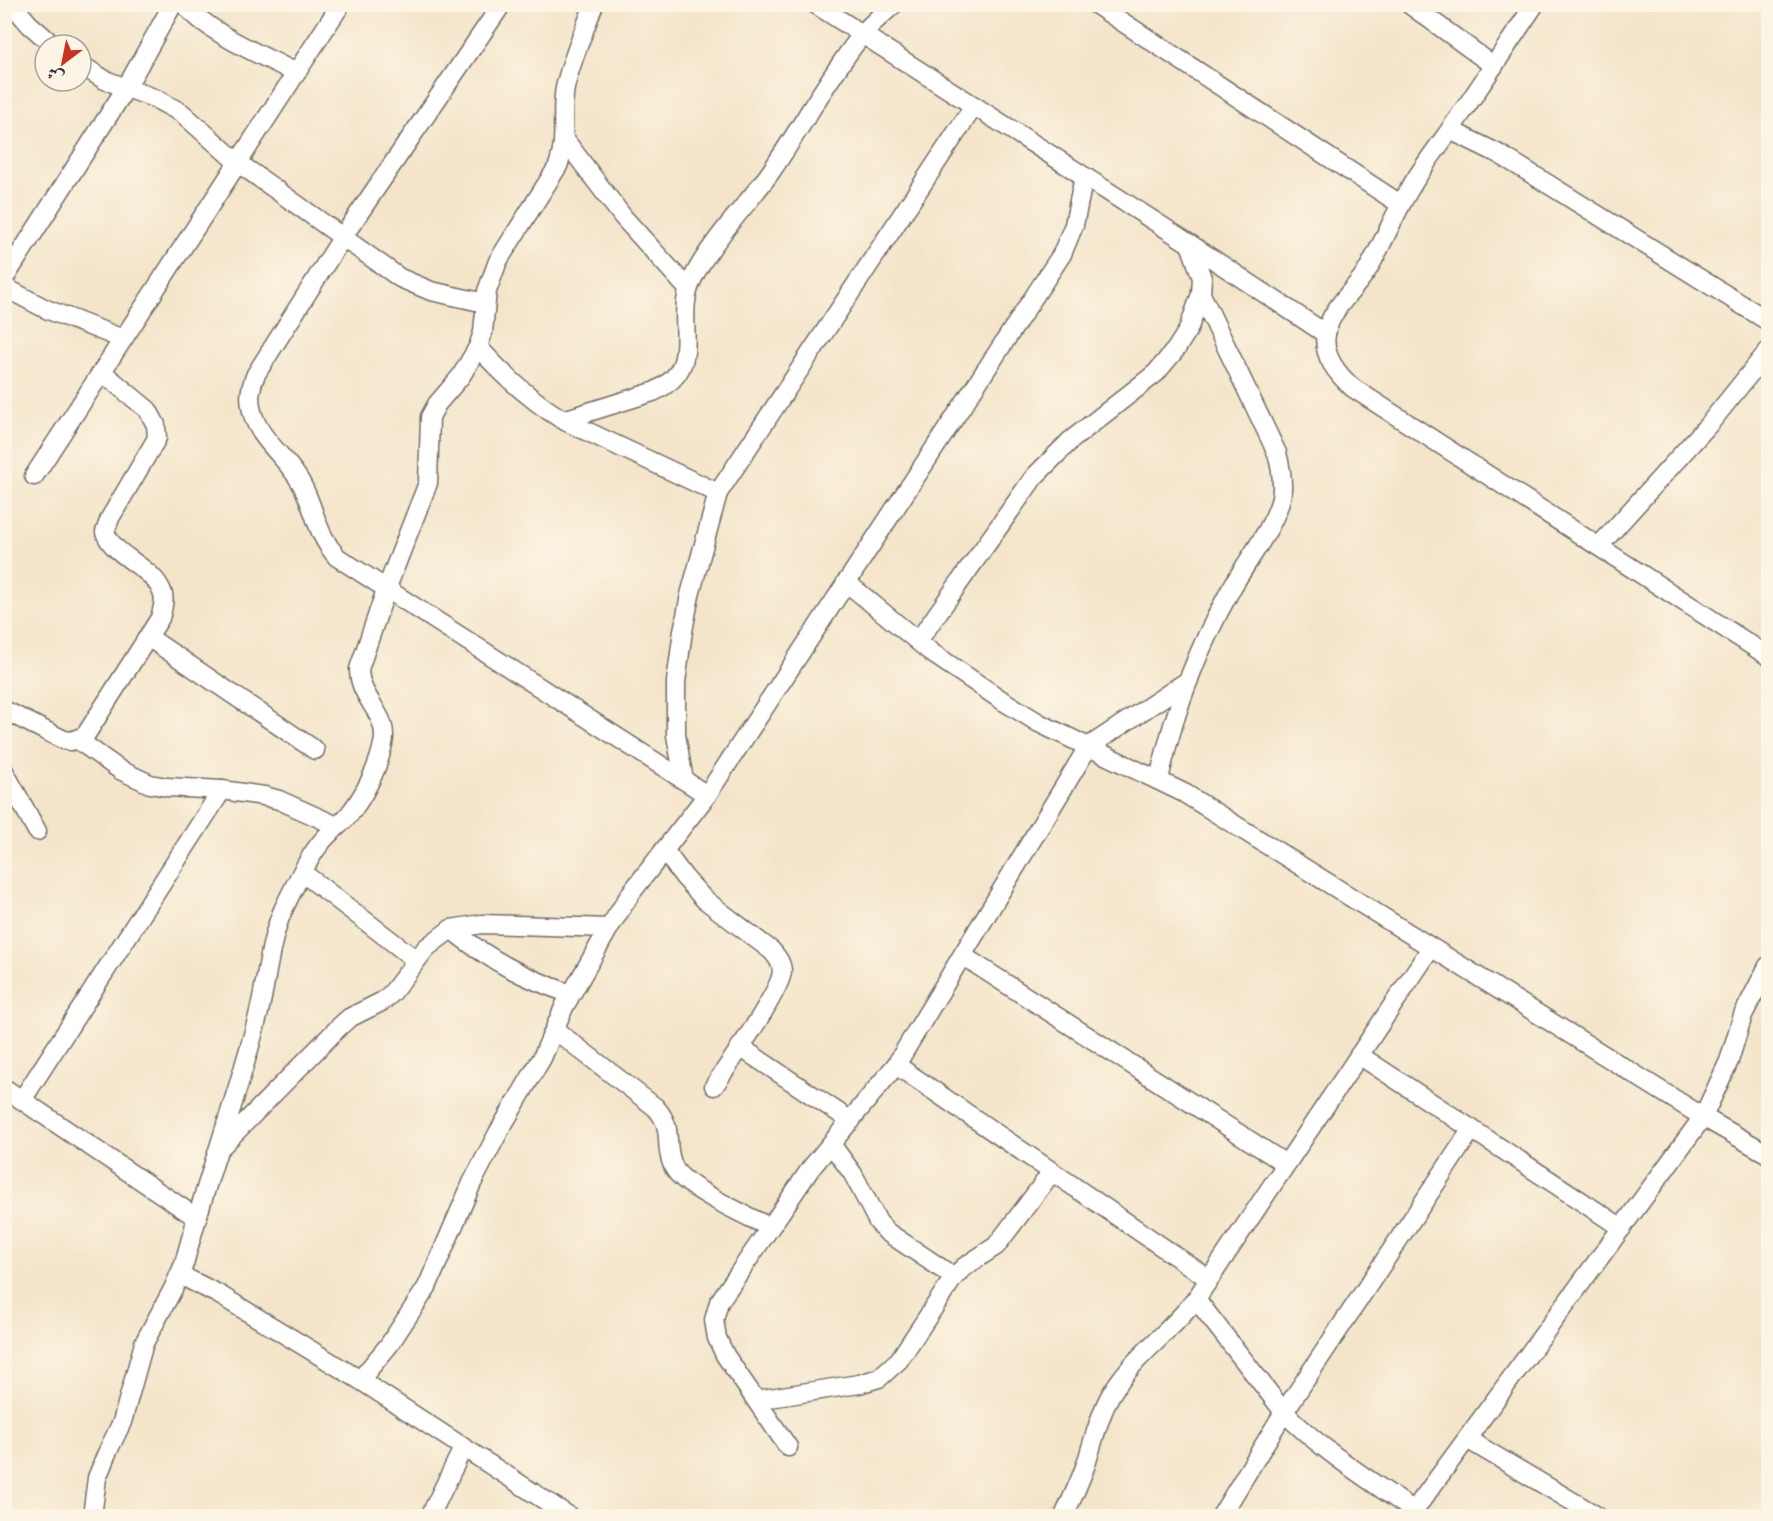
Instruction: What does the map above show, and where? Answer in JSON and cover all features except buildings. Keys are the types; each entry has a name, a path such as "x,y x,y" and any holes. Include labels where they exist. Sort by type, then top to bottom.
{"street":[{"path":"12,4 39,33"},
{"path":"4,279 126,88 172,4"},
{"path":"184,4 198,19 212,28 296,73"},
{"path":"34,476 340,4"},
{"path":"502,4 342,238 256,374 250,389 253,417 264,435 301,481 318,529 326,545 337,557 707,795"},
{"path":"92,1516 97,1478 122,1422 144,1342 180,1275 258,1016 278,924 318,846 352,810 381,756 384,741 383,727 378,713 363,690 359,680 359,669 428,483 430,417 437,404 466,368 478,347 483,332 485,303 498,261 558,166 564,151 565,88 594,4"},
{"path":"563,420 653,392 676,378 685,356 685,301 697,269 769,173 862,34 894,4"},
{"path":"1095,4 1400,204"},
{"path":"1409,4 1494,66"},
{"path":"1535,4 1424,165 1400,204 1363,278 1331,319 1326,333 1330,362 1339,375 1353,388 1768,656"},
{"path":"827,8 862,34 1326,333"},
{"path":"93,72 105,80 154,98 182,112 237,162 400,278 417,287 485,303"},
{"path":"684,780 676,735 676,682 690,596 718,493 974,106"},
{"path":"1450,130 1518,165 1768,321"},
{"path":"565,140 624,217 688,289"},
{"path":"360,1380 389,1346 428,1287 472,1183 542,1058 571,994 609,928 631,893 707,795 1062,254 1074,225 1084,177"},
{"path":"918,641 1034,477 1070,441 1156,373 1176,349 1188,330 1202,294 1202,278 1190,244"},
{"path":"4,287 46,309 123,339"},
{"path":"1159,780 1172,725 1205,639 1230,590 1273,517 1281,497 1282,472 1277,453 1202,294"},
{"path":"478,347 508,380 539,405 563,420 718,493"},
{"path":"1599,546 1710,423 1768,351"},
{"path":"4,710 64,740 78,740 89,731 160,618 164,604 163,595 147,573 113,545 105,532 110,518 157,438 156,425 148,410 102,372"},
{"path":"846,582 932,653 1000,699 1039,723 1159,780 1212,810 1703,1117 1768,1154"},
{"path":"148,637 315,750"},
{"path":"789,1447 726,1355 717,1338 714,1320 719,1302 769,1227 831,1144 896,1065 1088,747 1189,680"},
{"path":"78,740 120,770 150,784 222,790 279,800 337,826"},
{"path":"4,771 37,831"},
{"path":"22,1100 222,790"},
{"path":"664,850 704,899 771,951 780,962 782,971 779,981 740,1047 714,1086"},
{"path":"303,873 416,960"},
{"path":"217,1151 340,1026 349,1018 382,1001 392,993 426,948 451,930 482,924 609,928"},
{"path":"451,930 478,951 507,969 571,994"},
{"path":"1064,1516 1087,1464 1100,1417 1110,1396 1122,1378 1184,1315 1196,1299 1431,948"},
{"path":"963,956 1286,1164"},
{"path":"1196,1299 1284,1412 1322,1447 1412,1514 1703,1117 1726,1069 1743,1016 1768,966"},
{"path":"555,1030 655,1107 663,1116 668,1126 670,1156 679,1176 769,1227"},
{"path":"740,1047 851,1121"},
{"path":"1359,1055 1622,1227"},
{"path":"896,1065 1209,1279"},
{"path":"4,1088 197,1218"},
{"path":"1221,1516 1284,1412 1472,1129"},
{"path":"831,1144 853,1174 878,1222 887,1232 954,1276"},
{"path":"757,1400 859,1384 879,1378 900,1360 954,1276 996,1246 1052,1173"},
{"path":"180,1275 218,1294 360,1380 569,1516"},
{"path":"1467,1438 1597,1516"},
{"path":"430,1516 463,1448"}]}
